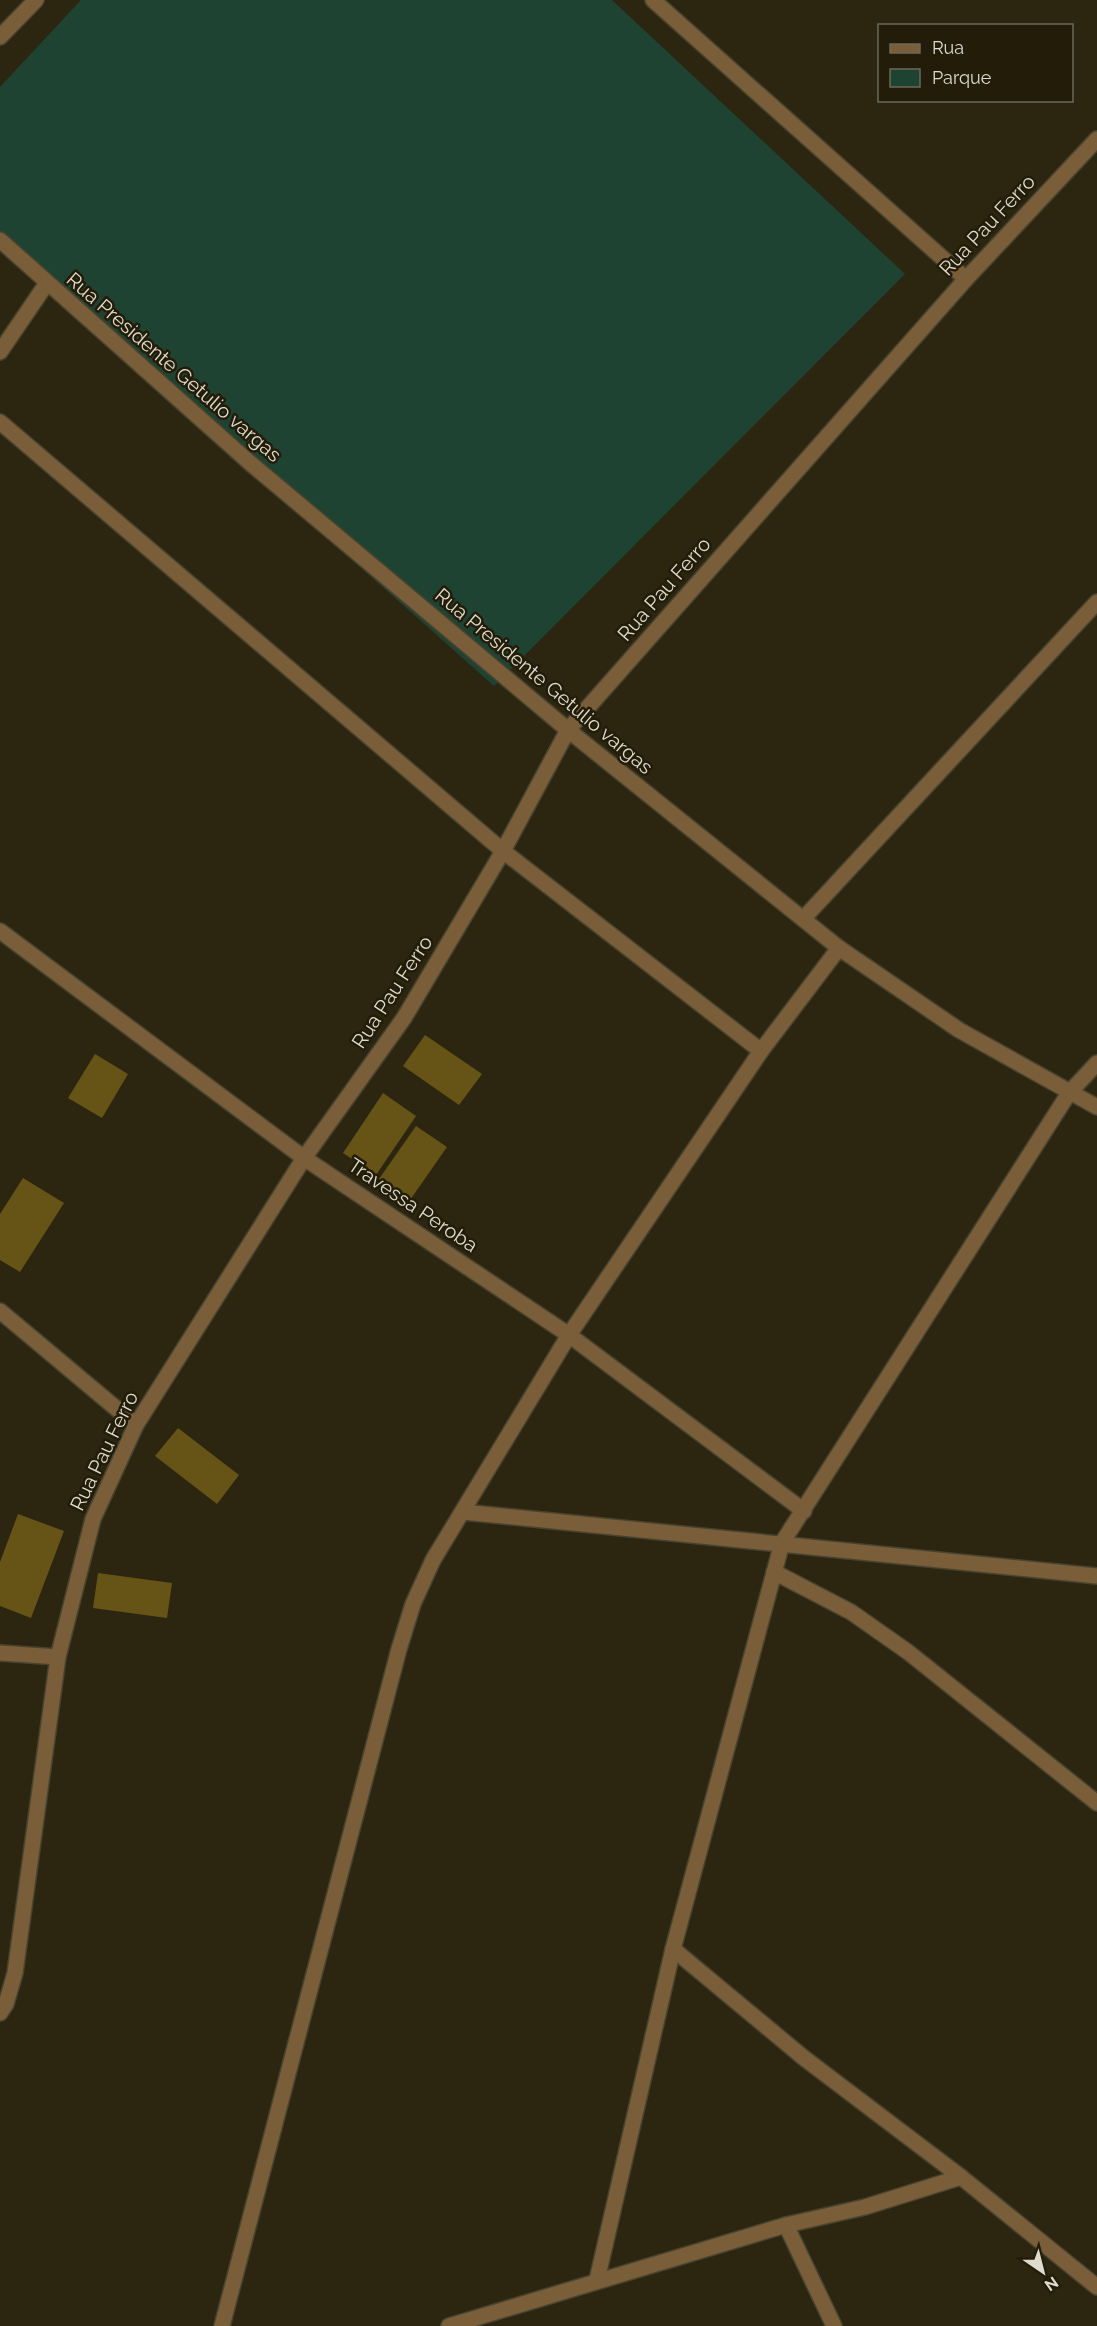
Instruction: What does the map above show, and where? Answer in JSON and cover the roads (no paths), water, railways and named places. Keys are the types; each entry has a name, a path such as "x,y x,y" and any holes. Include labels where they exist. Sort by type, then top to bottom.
{"street":[{"path":"0,37 36,0"},
{"path":"659,2 966,279"},
{"name":"Rua Pau Ferro","path":"0,2013 6,2004 15,1973 58,1657 93,1519 136,1425 304,1158 404,1018 503,851 568,730 966,279 1097,139"},
{"name":"Rua Presidente Getulio vargas","path":"0,240 249,462 568,730 839,948 959,1030 1097,1107"},
{"path":"0,352 47,283"},
{"path":"0,422 503,851 761,1051"},
{"path":"803,919 1097,602"},
{"name":"Travessa Peroba","path":"0,931 304,1158 569,1335 804,1511"},
{"path":"222,2326 399,1649 413,1604 433,1560 569,1335 761,1051 839,948"},
{"path":"597,2280 673,1949 782,1543 1069,1093 1097,1063"},
{"path":"0,1311 136,1425"},
{"path":"463,1512 1097,1576"},
{"path":"774,1572 851,1612 908,1652 1097,1803"},
{"path":"0,1653 58,1657"},
{"path":"673,1949 804,2058 961,2177 1097,2287"},
{"path":"449,2326 597,2280 786,2225 865,2207 961,2177"},
{"path":"786,2225 834,2326"}]}
